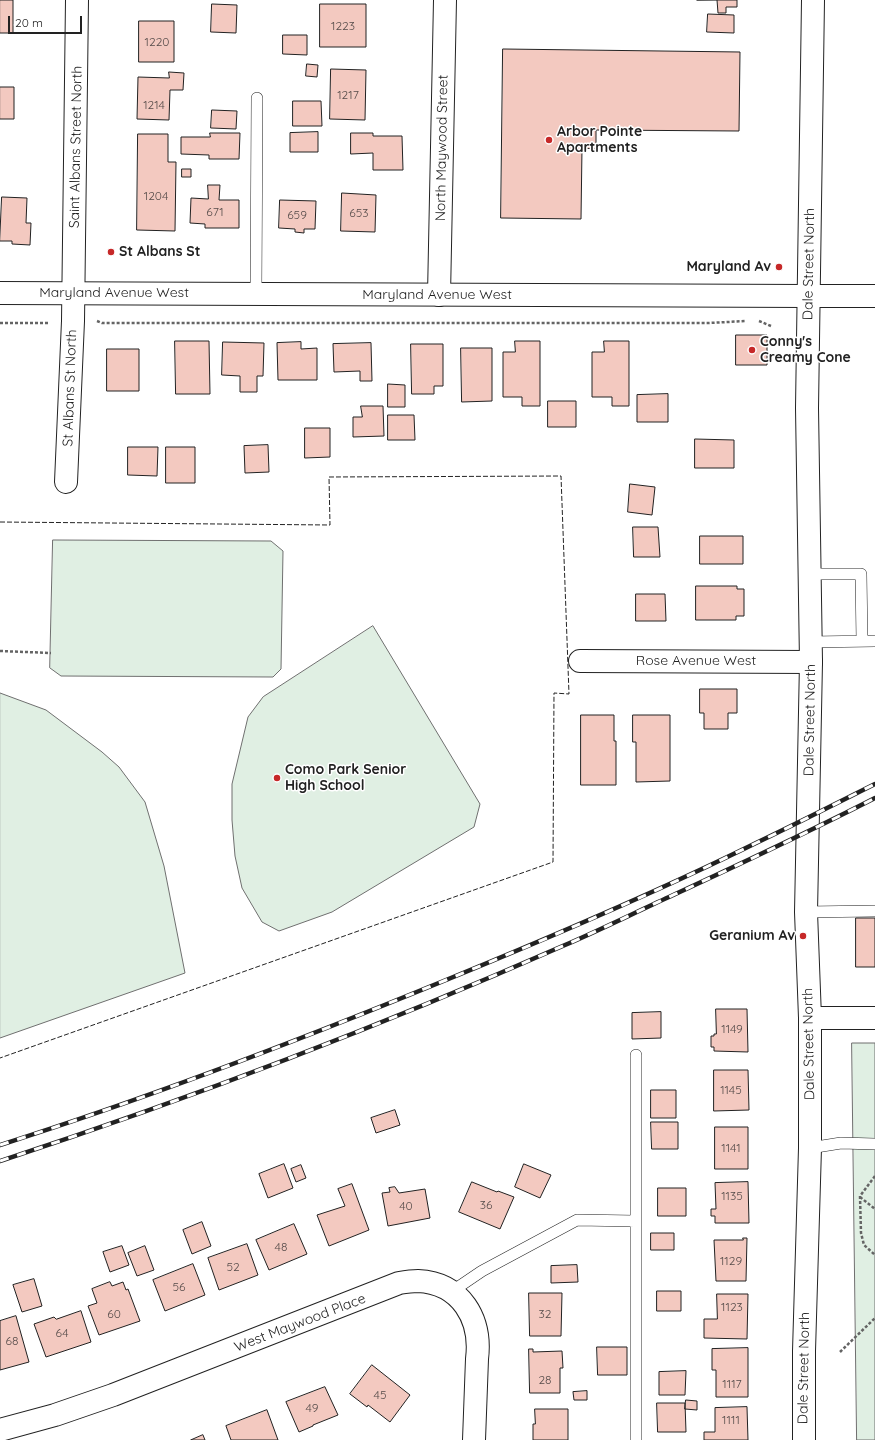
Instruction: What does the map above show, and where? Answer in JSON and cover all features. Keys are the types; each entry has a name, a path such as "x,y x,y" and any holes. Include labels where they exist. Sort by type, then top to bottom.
{"street":[{"name":"Saint Albans Street North","path":"74,293 77,0"},
{"name":"North Maywood Street","path":"439,295 445,0"},
{"name":"Dale Street North","path":"804,1440 804,1351 810,1148 810,1018 806,912 811,652 807,408 813,0"},
{"name":"Maryland Avenue West","path":"0,293 875,296"},
{"name":"St Albans St North","path":"66,482 74,293"},
{"name":"Rose Avenue West","path":"580,661 811,652"},
{"path":"810,1018 875,1018"},
{"name":"West Maywood Place","path":"0,1430 55,1415 112,1395 400,1283 417,1281 435,1284 451,1292 464,1304 474,1320 478,1337 474,1440"}],"lane":[{"path":"256,294 257,98"},
{"path":"810,574 861,574 862,641"},
{"path":"811,652 862,641 875,641"},
{"path":"806,912 875,912"},
{"path":"636,1055 636,1440"},
{"path":"810,1148 841,1144 875,1144"},
{"path":"451,1292 482,1271 577,1220 635,1221"}],"path":[{"path":"95,320 102,323 701,323 761,321 772,326"},
{"path":"0,322 55,323"},
{"path":"0,651 51,653"},
{"path":"875,1176 860,1196 861,1232 864,1245 875,1255"},
{"path":"860,1196 875,1209"},
{"path":"840,1352 875,1318"}],"green space":[{"path":"53,540 271,541 283,551 281,669 273,677 61,676 50,668"},
{"path":"373,626 480,804 474,827 332,912 279,931 262,922 242,888 235,856 232,820 232,784 248,717 263,697"},
{"path":"0,693 46,710 102,752 119,767 145,802 164,866 185,973 0,1038"},
{"path":"852,1043 875,1043 875,1440 857,1440"}],"building":[{"path":"0,0 13,0 13,33 0,33"},
{"path":"717,0 737,0 737,7 726,7 726,13 718,13"},
{"path":"212,4 237,5 236,33 211,32"},
{"path":"320,4 366,4 366,47 320,47"},
{"path":"708,14 734,15 734,33 707,32"},
{"path":"139,21 174,21 174,62 139,62"},
{"path":"283,35 307,35 307,55 283,54"},
{"name":"Arbor Pointe Apartments","path":"503,49 740,52 739,131 596,130 596,149 582,148 581,219 501,218"},
{"path":"307,64 318,65 317,77 306,76"},
{"path":"331,69 366,70 365,120 330,119"},
{"path":"169,72 184,73 183,90 170,90 169,120 137,119 138,77 169,78"},
{"path":"0,87 14,87 14,119 0,119"},
{"path":"293,101 321,101 322,126 293,126"},
{"path":"212,110 237,111 236,129 211,128"},
{"path":"318,132 318,152 290,152 290,133"},
{"path":"210,133 240,133 239,159 209,159 209,155 181,154 181,137 210,137"},
{"path":"351,133 373,133 373,136 402,136 403,170 373,170 373,153 351,154"},
{"path":"138,134 168,134 168,162 176,162 175,231 137,230"},
{"path":"182,169 191,169 191,177 182,177"},
{"path":"208,185 220,185 219,200 239,200 239,228 205,228 205,224 190,223 191,198 208,199"},
{"path":"342,193 376,195 375,232 341,231"},
{"path":"2,197 27,198 26,223 31,223 30,245 12,244 12,241 0,241"},
{"path":"280,200 316,201 315,229 304,229 304,233 295,232 295,229 279,228"},
{"name":"Conny's Creamy Cone","path":"736,335 767,335 767,365 736,365"},
{"path":"175,341 209,341 210,394 176,394"},
{"path":"515,341 540,341 540,406 522,406 522,397 503,397 503,352 515,352"},
{"path":"604,341 629,341 629,406 612,406 612,397 592,397 592,352 604,352"},
{"path":"223,342 264,343 263,376 257,376 257,392 240,392 240,376 222,375"},
{"path":"301,342 301,349 317,348 317,380 278,380 277,343"},
{"path":"371,343 372,381 360,381 360,371 334,372 333,344"},
{"path":"411,344 443,344 443,386 434,386 434,394 412,394"},
{"path":"461,348 492,348 492,401 462,402"},
{"path":"107,349 139,349 139,391 107,391"},
{"path":"388,384 405,385 405,407 388,407"},
{"path":"668,394 668,422 637,422 637,395"},
{"path":"548,401 576,401 576,427 548,427"},
{"path":"361,406 383,406 384,436 353,437 353,417 362,417"},
{"path":"388,415 414,415 415,440 388,440"},
{"path":"305,428 330,428 330,457 305,458"},
{"path":"695,439 734,440 734,468 695,468"},
{"path":"268,445 269,472 245,473 244,446"},
{"path":"128,447 158,447 157,476 128,475"},
{"path":"166,447 195,447 195,483 166,483"},
{"path":"630,484 655,487 652,515 628,512"},
{"path":"633,527 658,527 660,557 634,557"},
{"path":"700,536 743,536 743,564 700,564"},
{"path":"696,586 737,586 737,589 744,589 744,616 736,616 736,620 696,620"},
{"path":"636,594 665,594 666,621 636,621"},
{"path":"700,689 737,689 737,713 728,713 728,729 704,729 704,713 700,713"},
{"path":"581,715 614,715 614,741 616,741 616,785 581,785"},
{"path":"633,715 670,715 670,781 636,782 636,742 633,742"},
{"path":"856,918 875,918 875,967 856,967"},
{"path":"716,1009 747,1009 748,1052 714,1051 714,1047 711,1047 711,1036 716,1034"},
{"path":"661,1012 661,1038 632,1039 632,1013"},
{"path":"714,1070 748,1070 749,1110 714,1111"},
{"path":"651,1090 676,1090 676,1118 651,1118"},
{"path":"395,1110 400,1125 376,1133 371,1118"},
{"path":"651,1122 678,1122 678,1149 652,1149"},
{"path":"715,1127 748,1127 748,1169 715,1169"},
{"path":"284,1164 293,1188 268,1198 259,1174"},
{"path":"524,1164 551,1175 540,1198 515,1187"},
{"path":"301,1165 306,1178 296,1182 291,1169"},
{"path":"472,1182 514,1197 500,1229 459,1212"},
{"path":"748,1182 749,1223 715,1223 715,1216 711,1216 711,1209 716,1209 715,1183"},
{"path":"352,1184 369,1230 329,1246 317,1215 345,1206 338,1189"},
{"path":"395,1187 399,1193 425,1189 430,1218 388,1226 382,1193 390,1192 389,1188"},
{"path":"658,1188 686,1188 686,1216 658,1216"},
{"path":"202,1222 211,1246 192,1254 183,1230"},
{"path":"294,1224 307,1254 269,1270 256,1240"},
{"path":"651,1233 674,1233 674,1250 651,1250"},
{"path":"743,1238 747,1238 746,1281 716,1281 714,1240 743,1240"},
{"path":"247,1244 258,1275 219,1290 208,1258"},
{"path":"122,1246 129,1265 110,1272 103,1252"},
{"path":"145,1246 154,1270 137,1276 128,1253"},
{"path":"193,1264 205,1295 165,1311 153,1280"},
{"path":"577,1265 578,1282 551,1283 551,1266"},
{"path":"34,1279 42,1306 22,1312 13,1285"},
{"path":"110,1282 112,1286 123,1282 126,1290 128,1289 140,1321 99,1335 88,1306 97,1303 92,1289"},
{"path":"657,1291 681,1291 681,1311 657,1311"},
{"path":"529,1293 562,1293 561,1336 530,1336"},
{"path":"717,1294 748,1294 747,1339 704,1338 704,1319 717,1319"},
{"path":"81,1311 91,1342 46,1357 34,1324 54,1317 56,1319"},
{"path":"16,1316 29,1362 0,1370 0,1321"},
{"path":"597,1347 627,1347 627,1375 598,1375"},
{"path":"748,1348 748,1397 716,1397 716,1370 712,1370 712,1349"},
{"path":"529,1349 533,1349 533,1352 562,1351 563,1368 560,1368 560,1393 530,1393"},
{"path":"372,1365 410,1395 390,1422 368,1405 367,1407 350,1394"},
{"path":"686,1371 685,1395 659,1395 659,1372"},
{"path":"325,1387 338,1415 299,1432 286,1402"},
{"path":"587,1391 587,1400 574,1400 573,1392"},
{"path":"686,1400 697,1401 697,1410 685,1409"},
{"path":"657,1403 685,1403 686,1432 658,1432"},
{"path":"747,1407 748,1440 704,1440 704,1432 715,1432 715,1408"},
{"path":"535,1409 568,1409 568,1440 533,1440"},
{"path":"267,1410 278,1440 231,1440 226,1426"},
{"path":"203,1435 205,1440 191,1440"}],"railway":[{"path":"0,1145 169,1088 336,1024 485,964 680,879 786,829 875,784"},
{"path":"0,1161 143,1112 286,1060 496,975 591,933 772,849 875,798"}],"fence":[{"path":"0,522 330,525 329,477 561,476 569,694 554,693 553,862 0,1058"}],"place":[{"name":"Arbor Pointe Apartments","path":"549,140"},
{"name":"St Albans St","path":"111,252"},
{"name":"Maryland Av","path":"779,267"},
{"name":"Conny's Creamy Cone","path":"752,350"},
{"name":"Como Park Senior High School","path":"277,778"},
{"name":"Geranium Av","path":"803,936"}]}
